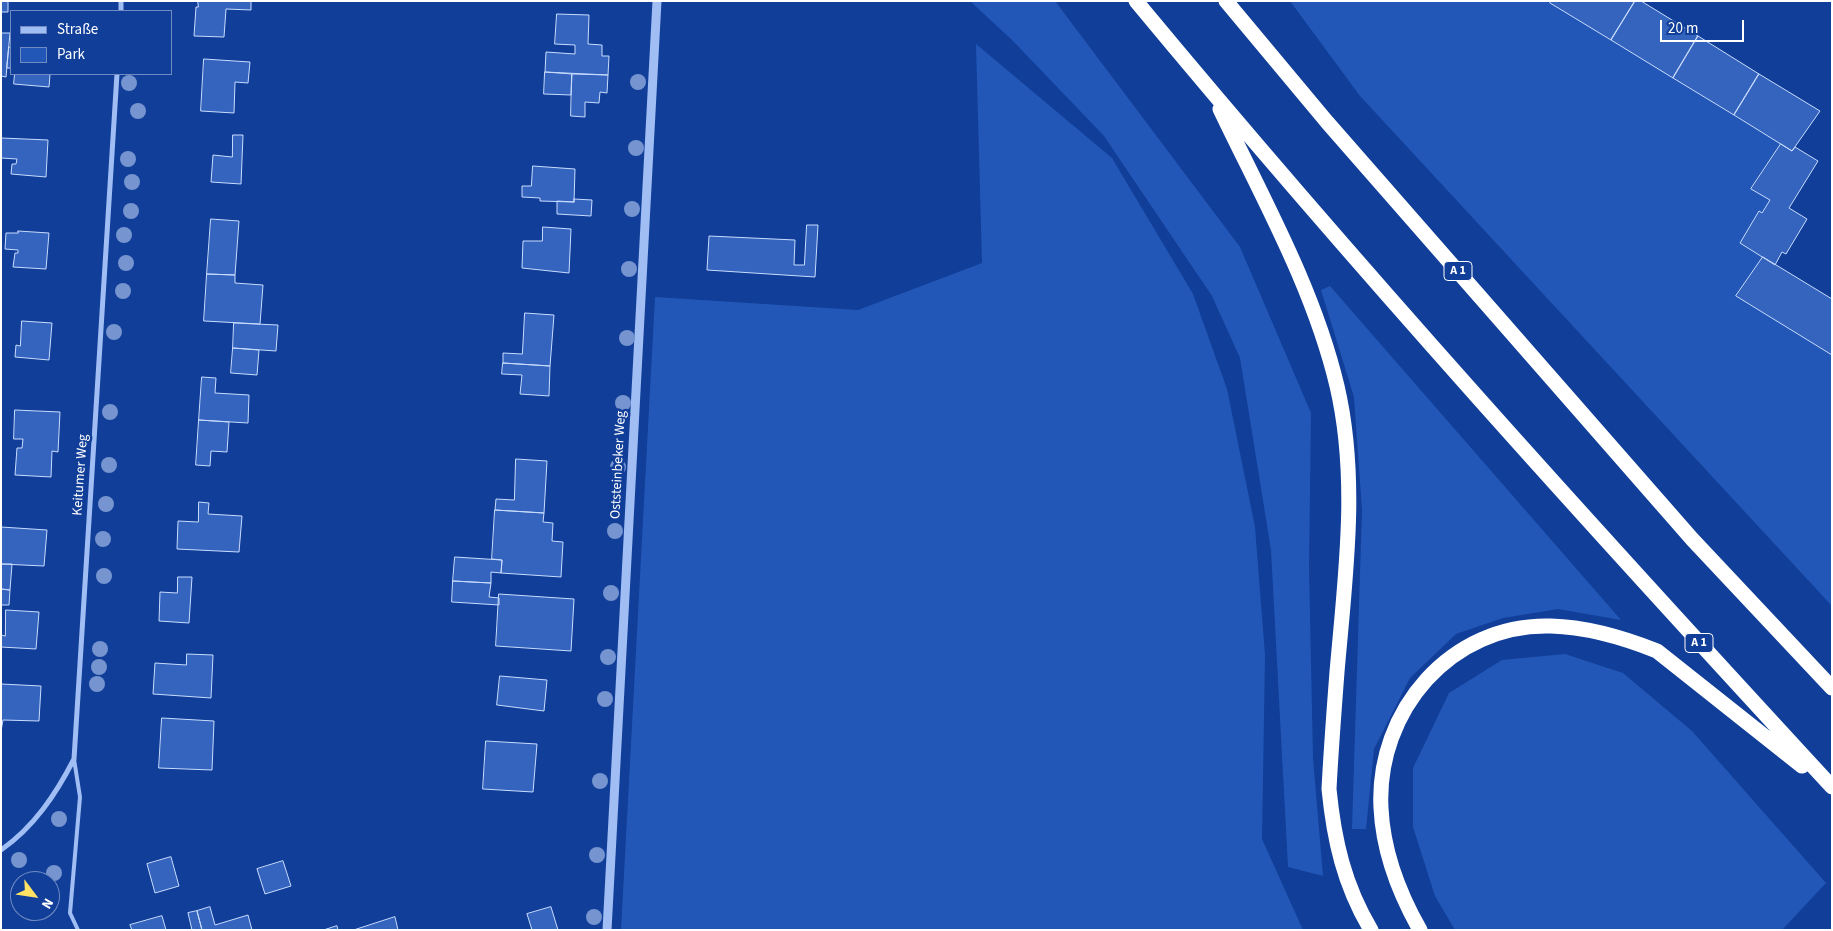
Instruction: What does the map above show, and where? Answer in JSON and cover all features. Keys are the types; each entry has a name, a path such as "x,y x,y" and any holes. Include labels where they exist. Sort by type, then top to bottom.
{"highway":[{"name":"A 1","path":"1136,1 1211,92 1567,499 1832,788"},
{"name":"A 1","path":"1226,1 1327,122 1692,539 1832,688"},
{"path":"1211,92 1312,303 1327,346 1338,388 1345,446 1348,511 1329,789 1333,833 1342,868 1361,913 1371,930"},
{"path":"1420,930 1397,880 1385,844 1381,808 1386,753 1396,727 1424,681 1445,660 1480,640 1515,629 1549,626 1589,629 1657,651 1832,788"}],"street":[{"name":"Oststeinbeker Weg","path":"608,930 658,1"},
{"name":"Keitumer Weg","path":"1,850 14,841 36,818 59,788 74,759 117,75"}],"lane":[{"path":"74,759 80,797 70,912 78,930"}],"green space":[{"path":"970,1 1055,1 1240,247 1311,413 1309,568 1313,758 1323,876 1288,867 1271,550 1240,358 1212,296 1104,136 1013,41"},
{"path":"1290,1 1548,1 1781,144 1751,188 1770,200 1762,213 1759,211 1740,243 1763,257 1736,296 1832,355 1832,606 1360,96"},
{"path":"976,44 1112,158 1193,294 1227,389 1255,527 1265,655 1262,839 1303,930 621,930 655,297 858,310 982,263"},
{"path":"1330,286 1621,620 1558,609 1503,618 1456,634 1410,678 1374,749 1366,829 1352,829 1362,510 1354,397 1321,290"},
{"path":"1565,654 1623,673 1692,731 1826,883 1782,930 1455,930 1435,896 1413,827 1413,768 1449,693 1502,660"}],"building":[{"path":"1,1 8,1 8,12 1,12"},
{"path":"198,1 251,1 251,10 226,9 224,37 194,36"},
{"path":"1551,1 1635,1 1611,40 1550,3"},
{"path":"1635,1 1641,1 1698,36 1673,78 1611,40"},
{"path":"557,14 589,15 588,44 602,45 602,56 609,56 608,75 545,72 546,52 575,54 575,45 555,44"},
{"path":"1,33 10,33 6,77 1,76"},
{"path":"1698,36 1759,74 1734,115 1673,78"},
{"path":"9,47 10,68 7,68"},
{"path":"204,59 250,62 248,83 235,82 234,113 201,111"},
{"path":"545,72 572,74 571,95 544,94"},
{"path":"572,74 608,75 607,93 600,92 599,103 585,102 585,117 571,116"},
{"path":"1759,74 1820,111 1792,151 1734,115"},
{"path":"15,75 50,75 49,87 14,84"},
{"path":"233,135 243,135 241,184 211,182 213,155 232,157"},
{"path":"1,138 48,140 46,177 11,174 12,164 16,164 17,159 1,158"},
{"path":"1781,144 1792,151 1795,147 1818,161 1789,208 1807,219 1786,254 1782,252 1775,265 1740,243 1759,211 1762,213 1770,200 1751,189"},
{"path":"533,166 575,169 574,202 540,201 540,198 522,197 522,186 531,186"},
{"path":"574,199 592,200 591,216 557,214 557,201 574,202"},
{"path":"211,219 239,221 235,275 207,274"},
{"path":"807,225 818,225 815,277 707,270 709,236 795,240 794,265 804,265"},
{"path":"543,227 571,229 569,273 522,268 523,241 542,241"},
{"path":"18,231 49,233 46,269 13,267 15,253 18,253 18,250 5,249 6,233 18,233"},
{"path":"1763,257 1832,299 1832,355 1736,296"},
{"path":"207,274 235,275 235,283 263,285 260,324 204,321"},
{"path":"525,313 554,315 550,366 503,363 503,353 522,354"},
{"path":"22,321 52,323 49,360 15,357 16,345 20,346"},
{"path":"234,323 278,325 276,351 233,348"},
{"path":"233,348 259,350 257,375 231,373"},
{"path":"503,363 550,366 549,396 520,394 522,375 502,374"},
{"path":"202,377 216,378 215,393 249,395 248,423 199,420"},
{"path":"15,410 60,412 58,452 52,451 51,477 15,475 17,448 22,448 23,439 14,439"},
{"path":"199,420 229,422 227,452 211,451 210,466 196,465"},
{"path":"516,459 547,461 544,513 495,510 496,499 514,500"},
{"path":"199,502 209,503 208,514 242,516 239,552 177,549 178,521 198,522"},
{"path":"495,510 544,513 543,522 553,523 552,541 563,542 561,577 501,573 502,560 492,559"},
{"path":"1,527 47,530 44,566 1,564"},
{"path":"455,557 502,560 501,573 491,572 491,583 453,581"},
{"path":"1,564 12,564 10,590 1,589"},
{"path":"178,577 192,577 189,623 159,621 160,592 177,593"},
{"path":"453,581 491,583 489,597 499,598 499,605 452,602"},
{"path":"1,589 10,590 9,605 1,605"},
{"path":"499,594 574,599 571,651 496,646"},
{"path":"6,610 39,612 36,649 1,647 1,635 5,636"},
{"path":"187,654 213,655 211,698 153,694 155,663 186,665"},
{"path":"500,676 547,680 544,711 497,705"},
{"path":"1,684 41,686 39,721 3,720 1,731"},
{"path":"162,718 214,721 212,770 159,768"},
{"path":"486,741 537,744 533,792 483,789"},
{"path":"171,857 179,886 155,893 147,864"},
{"path":"283,861 291,886 265,894 257,869"},
{"path":"210,907 215,925 248,915 252,930 202,930 197,911"},
{"path":"551,907 558,930 532,930 527,914"},
{"path":"197,911 202,930 192,930 188,913"},
{"path":"162,916 166,930 132,930 130,925"},
{"path":"395,917 398,930 354,930"},
{"path":"337,926 338,930 324,930"}]}
